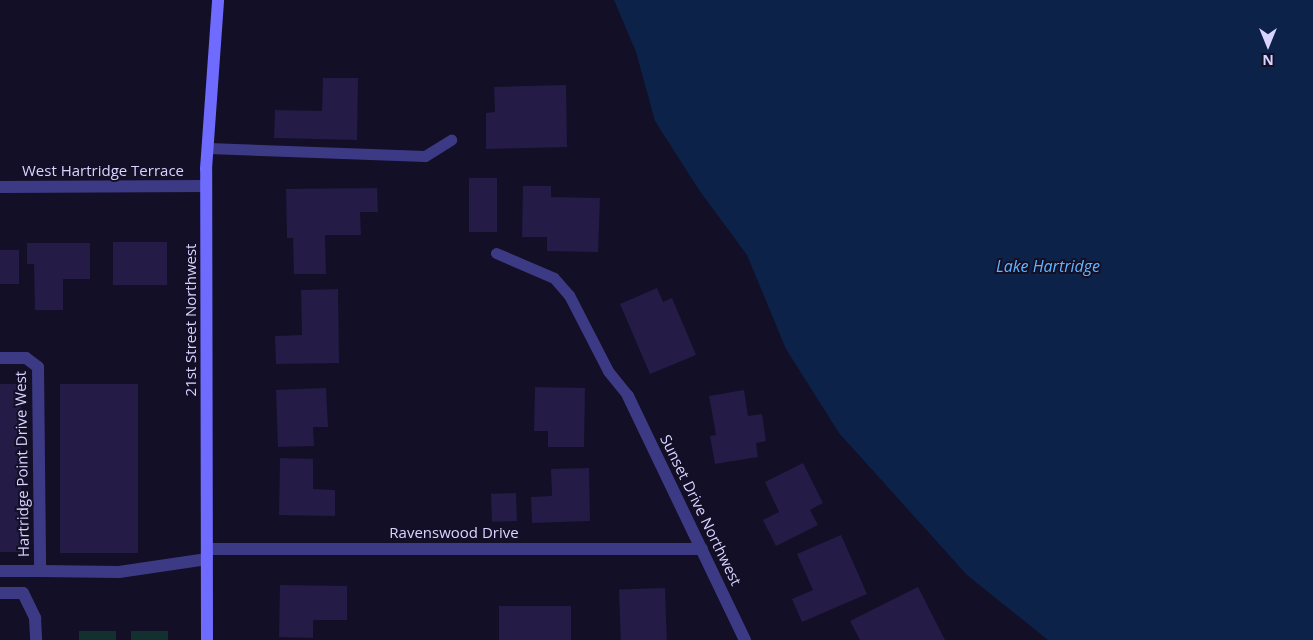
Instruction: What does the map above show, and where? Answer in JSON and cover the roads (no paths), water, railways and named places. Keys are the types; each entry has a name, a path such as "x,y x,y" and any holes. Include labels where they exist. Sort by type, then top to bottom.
{"street":[{"name":"21st Street Northwest","path":"208,640 206,186 218,0"},
{"name":"West Hartridge Terrace","path":"0,187 206,186"},
{"name":"Hartridge Point Drive West","path":"0,358 26,358 38,368 40,571"},
{"name":"Sunset Drive Northwest","path":"628,396 745,640"},
{"name":"Ravenswood Drive","path":"207,554 702,549"},
{"name":"Hartridge Point Drive West","path":"0,571 119,572 207,554"},
{"path":"0,593 23,593 35,618 36,640"}],"lane":[{"path":"208,148 425,156 451,140"},
{"path":"496,253 554,278 569,294 608,371 628,396"}],"water":[{"name":"Lake Hartridge","path":"614,0 1313,0 1313,640 1048,640 967,575 839,433 786,349 747,255 699,190 655,121 636,52"}]}
